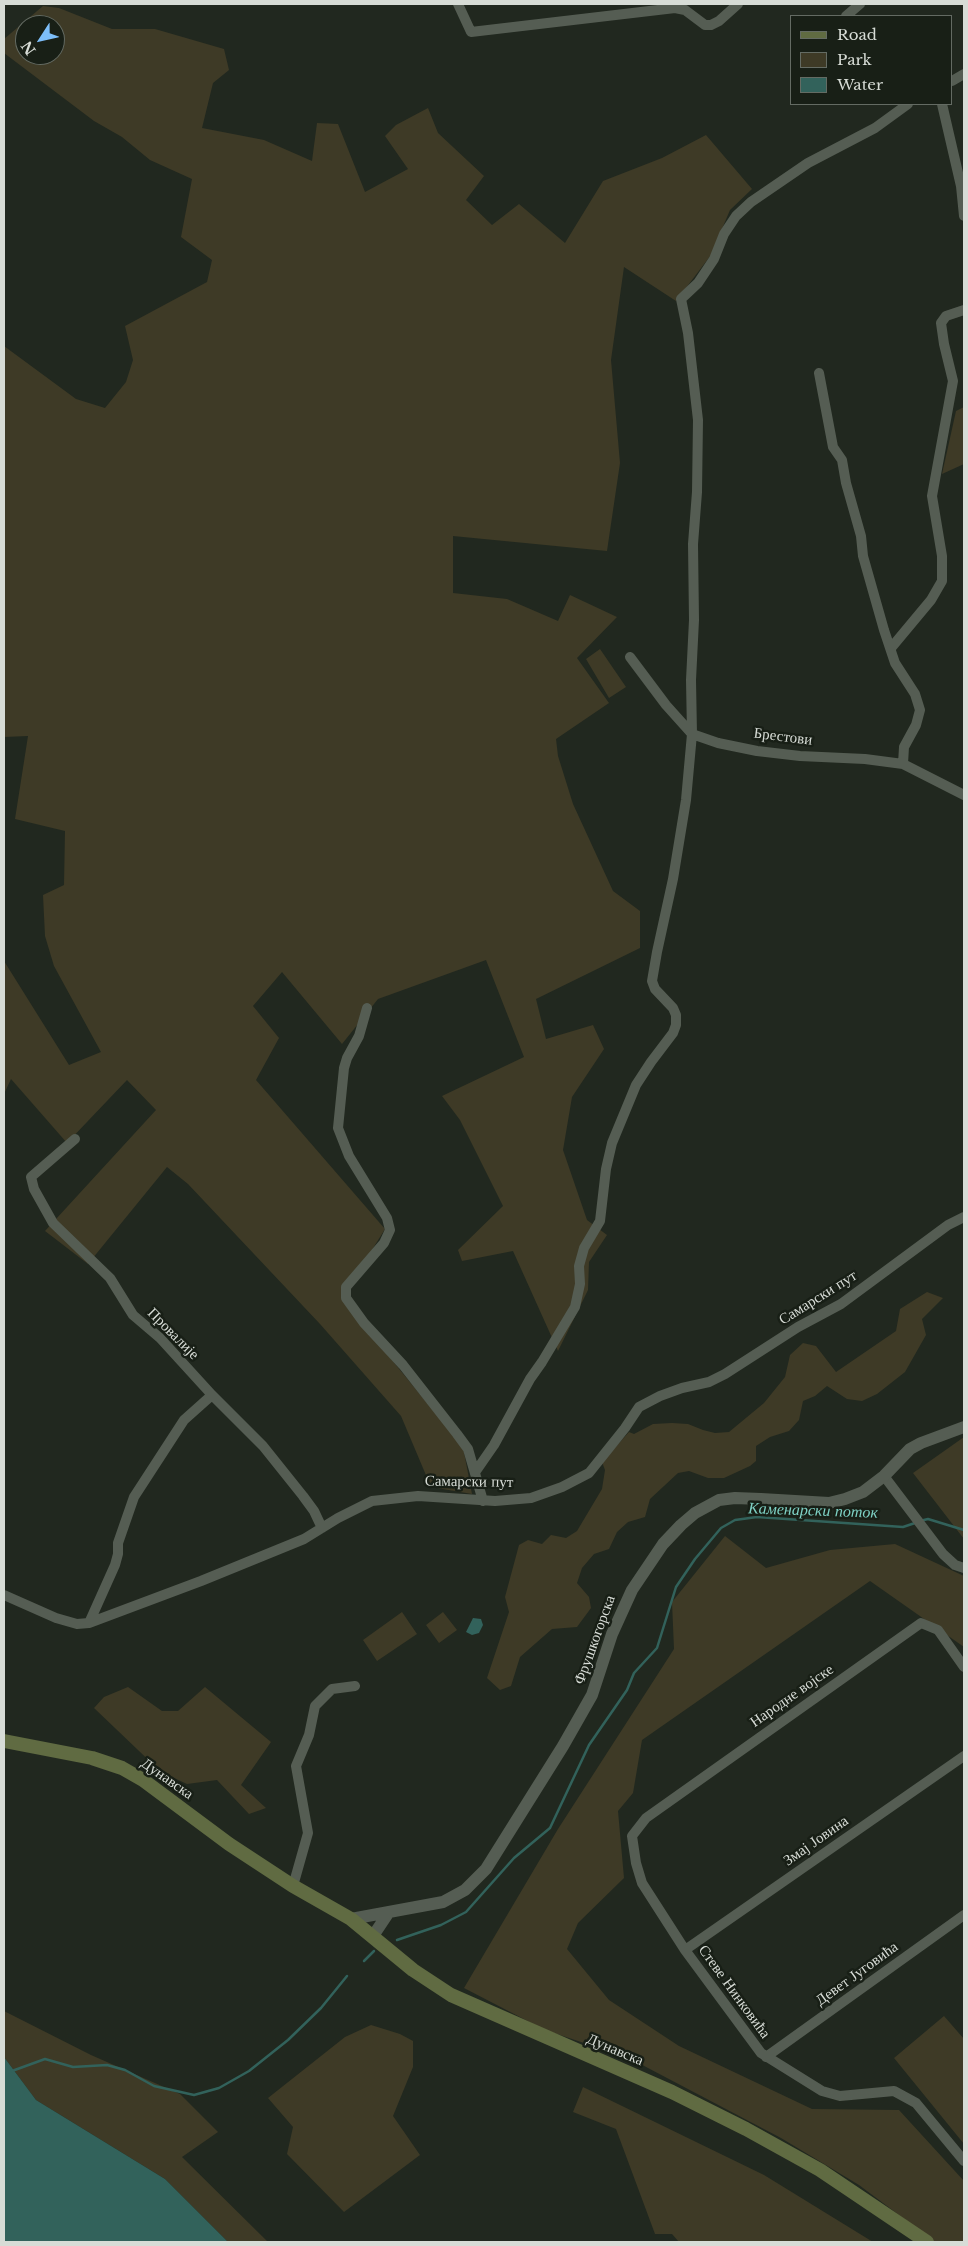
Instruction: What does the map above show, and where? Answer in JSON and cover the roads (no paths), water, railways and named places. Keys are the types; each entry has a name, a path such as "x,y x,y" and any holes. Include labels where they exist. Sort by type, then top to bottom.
{"main road":[{"name":"Дунавска","path":"4,1741 110,1762 122,1768 143,1780 229,1844 293,1886 351,1919 407,1966 451,1995 672,2092 746,2129 820,2170 927,2242"}],"street":[{"path":"458,4 471,32 675,8 685,10 705,25 711,25 738,4"},
{"path":"847,15 855,5"},
{"path":"953,80 964,74"},
{"path":"476,1471 494,1445 530,1379 575,1307 580,1284 579,1266 584,1248 600,1221 606,1169 612,1143 636,1086 673,1033 676,1025 676,1015 673,1008 655,989 652,981 673,879 686,800 692,734 693,544 698,485 698,420 688,333 681,299 698,282 714,259 724,234 736,216 751,202 808,163 875,128 907,105"},
{"path":"942,105 961,186 964,216"},
{"path":"891,648 931,600 942,581 942,556 932,496 953,381 941,323 946,316 964,310"},
{"path":"819,373 833,447 842,460 846,483 861,536 865,564 896,663 915,694 920,710 916,725 904,747 904,764"},
{"name":"Брестови","path":"630,657 666,705 692,734 718,743 757,751 800,756 865,759 904,764 964,795"},
{"path":"367,1008 359,1036 344,1068 338,1128 349,1156 387,1218 390,1230 384,1243 346,1287 345,1294 354,1310 403,1365 458,1434 468,1449 484,1500"},
{"name":"Провалије","path":"75,1139 31,1177 44,1209 53,1223 110,1278 133,1315 160,1338 212,1395 263,1446 303,1496 322,1528"},
{"name":"Самарски пут","path":"4,1595 56,1618 77,1624 89,1623 304,1539 349,1511 372,1501 418,1496 484,1500 531,1498 562,1487 589,1473 626,1428 639,1407 660,1396 682,1388 709,1382 725,1374 798,1327 842,1304 948,1225 964,1216"},
{"path":"89,1623 115,1565 118,1543 134,1497 184,1420 212,1395"},
{"name":"Фрушкогорска","path":"351,1919 448,1900 465,1890 486,1869 563,1746 592,1695 612,1634 632,1590 646,1567 681,1524 695,1513 719,1500 753,1499 829,1503 863,1492 884,1476 910,1449 921,1442 964,1427"},
{"path":"884,1476 943,1554 961,1564"},
{"name":"Народне војске","path":"632,1836 646,1818 921,1623 938,1630 964,1668"},
{"path":"293,1886 308,1833 296,1766 309,1735 315,1706 332,1689 355,1686"},
{"name":"Змај Јовина","path":"685,1950 964,1756"},
{"name":"Стеве Нинковића","path":"632,1836 636,1863 642,1883 685,1950 756,2048 766,2058 822,2091 840,2096 894,2091 916,2103 964,2161"},
{"path":"373,1936 389,1912"},
{"name":"Девет Југовића","path":"766,2058 964,1915"}],"water":[{"path":"473,1618 481,1619 483,1625 479,1633 472,1635 466,1632"},
{"path":"4,2057 36,2100 165,2179 228,2242 4,2242"}],"waterway":[{"name":"Каменарски поток","path":"397,1940 441,1925 466,1912 514,1858 550,1828 589,1745 627,1690 634,1673 657,1648 676,1587 695,1559 721,1528 735,1520 757,1517 903,1527 915,1523"},
{"name":"Каменарски поток","path":"920,1521 928,1519 964,1530"},
{"name":"Каменарски поток","path":"364,1961 374,1951"},
{"name":"Каменарски поток","path":"12,2071 45,2059 73,2067 107,2065 125,2070 154,2086 194,2095 219,2088 249,2071 288,2040 321,2008 347,1976"}]}
